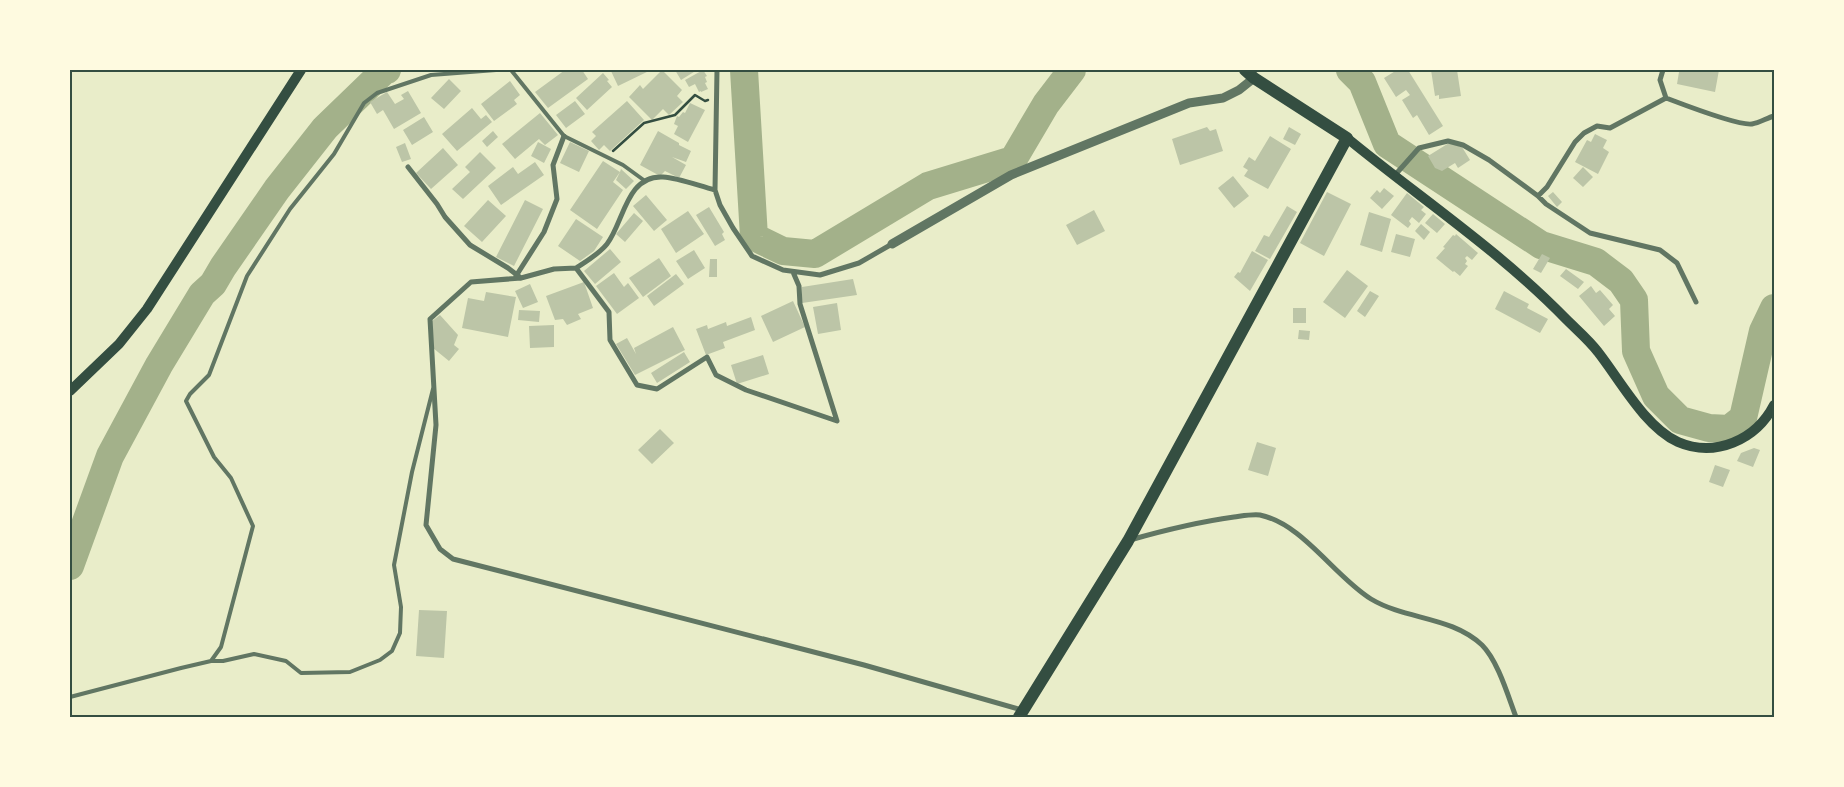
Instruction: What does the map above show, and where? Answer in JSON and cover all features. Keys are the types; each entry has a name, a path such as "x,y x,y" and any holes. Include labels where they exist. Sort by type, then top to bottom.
{"main road":[{"path":"70,391 119,344 147,309 300,70"},
{"path":"1249,74 1347,138 1536,288 1597,350 1649,420 1661,431 1678,442 1697,448 1724,447 1750,433 1768,417 1774,405"},
{"path":"1021,714 1128,541 1347,138"}],"street":[{"path":"717,70 716,190 720,205 752,256 784,270 820,275 859,263 1011,175 1189,104 1224,98 1239,90 1249,74"},
{"path":"1662,70 1660,80 1666,98"},
{"path":"1538,196 1547,187 1575,142 1584,133 1597,126 1610,128 1666,98 1726,119 1751,124 1774,116"},
{"path":"519,277 544,232 557,199 553,165 564,136"},
{"path":"1394,176 1419,148 1448,141 1463,145 1490,160 1546,204 1590,233 1660,250 1677,263 1696,302"},
{"path":"408,167 445,217 470,245 508,268 519,277"},
{"path":"716,190 662,177 645,181 634,189 608,243 576,268 554,269 519,277 472,282 430,319 436,424 426,526 440,548 453,559 864,665 1021,714"},
{"path":"576,268 609,312 610,340 637,385 657,389 707,357 716,375 746,390 837,421 800,304 799,286 793,272"},
{"path":"1128,541 1170,528 1221,519 1257,514 1269,517 1300,534 1331,567 1371,599 1395,609 1444,623 1466,632 1484,647 1496,666 1516,717"}],"lane":[{"path":"211,661 221,647 253,526 231,478 214,457 186,401 190,394 209,375 247,276 290,209 334,154 364,103 377,93 432,75 496,70"},
{"path":"511,70 564,136 623,165 645,181"},
{"path":"70,697 211,661 223,661 254,654 286,661 301,673 350,672 380,660 392,651 400,633 401,607 394,566 412,472 434,382"}],"path":[{"path":"606,157 644,123 675,115 695,95 705,100 717,98"}],"building":[{"path":"565,70 582,70 588,79 548,108 535,92"},
{"path":"651,70 618,86 611,71"},
{"path":"662,70 682,90 677,96 683,102 669,115 663,109 652,120 629,97 640,85 643,89"},
{"path":"675,70 697,70 681,80"},
{"path":"703,70 707,76 705,77 707,82 705,83 708,89 699,92 695,84 689,87 685,80"},
{"path":"1397,70 1408,70 1443,126 1429,135 1417,115 1413,118 1402,100 1410,95 1406,90 1396,97 1384,78"},
{"path":"1431,70 1457,70 1461,96 1439,99 1439,95 1435,96"},
{"path":"1676,70 1719,70 1715,92 1677,84 1679,72 1676,72"},
{"path":"603,73 612,87 587,110 576,98"},
{"path":"449,79 461,91 444,109 431,98"},
{"path":"510,81 520,95 514,100 517,104 494,121 481,104"},
{"path":"408,91 421,113 394,129 383,110 377,114 370,102 387,92 395,104 404,99 401,95"},
{"path":"575,101 585,114 566,128 556,115"},
{"path":"627,101 644,120 610,151 604,145 599,150 591,141 596,136 592,132"},
{"path":"690,103 705,110 688,142 674,134 678,126 674,124 677,116 679,117 683,112 685,113"},
{"path":"472,108 481,119 486,115 492,122 457,151 442,134"},
{"path":"540,113 558,135 545,145 539,139 515,159 502,144"},
{"path":"424,117 433,132 412,145 403,130"},
{"path":"1207,127 1210,131 1216,129 1223,151 1180,165 1172,139"},
{"path":"1289,127 1301,134 1295,145 1283,139"},
{"path":"493,131 498,137 487,147 482,141"},
{"path":"658,131 691,151 686,162 672,157 686,165 679,178 665,171 660,176 640,165"},
{"path":"1595,134 1607,140 1603,148 1609,152 1598,174 1575,162 1587,140 1591,142"},
{"path":"1270,136 1291,149 1268,189 1244,176 1248,170 1243,167 1249,157 1255,161"},
{"path":"538,142 551,149 544,163 531,156"},
{"path":"570,142 589,151 579,172 560,163"},
{"path":"405,143 411,159 402,162 396,147"},
{"path":"1449,143 1462,147 1470,160 1458,168 1455,163 1442,171 1435,168 1428,156"},
{"path":"443,148 458,165 431,189 416,173"},
{"path":"480,152 496,168 463,199 452,189 470,172 465,167"},
{"path":"603,161 620,172 613,182 623,190 597,229 570,210"},
{"path":"535,162 544,175 501,205 488,186 513,167 518,174"},
{"path":"1583,167 1593,177 1583,187 1573,178"},
{"path":"621,169 634,181 626,189 616,180"},
{"path":"1233,176 1249,196 1234,208 1218,188"},
{"path":"1384,188 1394,196 1382,209 1370,198 1377,190 1380,193"},
{"path":"1327,192 1351,204 1324,256 1300,243"},
{"path":"1553,192 1562,202 1557,207 1548,196"},
{"path":"1407,193 1424,207 1421,210 1426,214 1419,223 1412,217 1408,228 1391,215"},
{"path":"646,195 667,220 654,231 633,206"},
{"path":"488,200 506,216 482,242 464,226"},
{"path":"525,200 543,209 514,266 496,257"},
{"path":"1287,206 1297,212 1270,259 1255,251 1264,235 1269,237"},
{"path":"709,207 724,232 722,234 725,240 715,246 696,215"},
{"path":"1094,210 1105,231 1077,245 1066,225"},
{"path":"688,211 704,234 676,253 661,229"},
{"path":"1369,212 1391,219 1382,252 1360,245"},
{"path":"634,213 643,221 625,242 616,234"},
{"path":"1433,214 1445,224 1437,233 1425,223"},
{"path":"576,219 603,237 594,251 580,261 558,246"},
{"path":"1421,224 1430,232 1424,240 1415,231"},
{"path":"1396,234 1415,239 1410,257 1391,252"},
{"path":"1456,234 1478,253 1472,260 1467,256 1465,258 1467,261 1465,264 1468,266 1460,276 1436,258 1453,235 1455,236"},
{"path":"610,249 621,262 595,284 584,271"},
{"path":"694,250 705,268 688,279 676,261"},
{"path":"1252,251 1268,260 1250,291 1234,277 1238,272 1240,273"},
{"path":"1542,254 1550,258 1541,273 1533,269"},
{"path":"659,258 671,276 643,297 629,278"},
{"path":"710,259 717,259 717,277 709,277"},
{"path":"1566,269 1584,282 1578,289 1560,276"},
{"path":"1347,270 1368,286 1345,318 1323,302"},
{"path":"614,273 624,287 628,283 639,298 617,314 596,286"},
{"path":"676,274 684,284 654,306 647,296"},
{"path":"853,279 857,295 802,303 802,287"},
{"path":"584,282 593,308 578,314 581,319 567,325 563,319 555,320 546,296"},
{"path":"530,284 538,302 523,308 515,291"},
{"path":"1591,286 1596,293 1600,290 1613,305 1609,309 1615,316 1604,326 1579,296"},
{"path":"1370,291 1379,296 1365,317 1357,311"},
{"path":"1504,291 1529,304 1527,308 1548,319 1540,333 1495,309"},
{"path":"486,292 516,297 508,337 462,328 468,298 484,301"},
{"path":"793,301 805,327 773,342 761,316"},
{"path":"837,303 841,330 818,334 813,307"},
{"path":"1293,308 1306,308 1306,323 1293,323"},
{"path":"519,310 540,311 539,322 518,320"},
{"path":"440,315 458,335 454,345 459,349 449,361 433,348 432,321"},
{"path":"751,317 755,330 723,342 725,348 706,355 696,329 707,325 708,329 726,322 727,326"},
{"path":"554,325 554,347 530,348 529,326"},
{"path":"673,327 685,350 635,375 616,344 627,338 636,354 634,348"},
{"path":"1299,330 1310,331 1309,340 1298,339"},
{"path":"684,352 690,362 657,383 651,373"},
{"path":"763,355 769,374 737,384 731,365"},
{"path":"660,429 674,443 652,464 638,450"},
{"path":"1257,442 1276,448 1268,476 1248,470"},
{"path":"1754,448 1760,450 1753,467 1737,461 1741,453"},
{"path":"1715,465 1730,470 1723,487 1709,482"},
{"path":"419,610 447,611 444,658 416,656"}],"waterway":[{"path":"70,566 110,456 159,365 202,294 213,284 277,189 325,128 387,70"},
{"path":"744,70 754,237 783,251 815,254 928,186 1013,160 1046,104 1072,70"},
{"path":"1350,70 1362,82 1387,144 1541,245 1596,262 1621,281 1634,300 1636,351 1656,396 1680,420 1709,428 1729,429 1743,418 1763,331 1774,308"}]}
